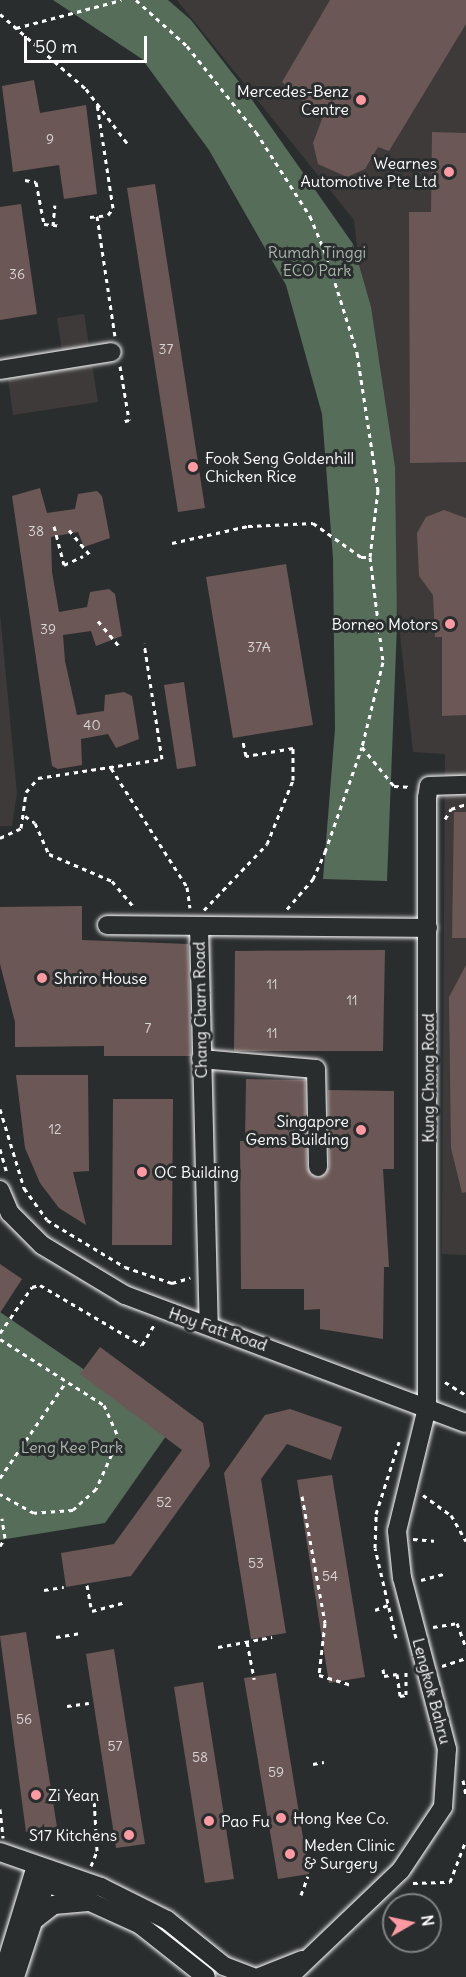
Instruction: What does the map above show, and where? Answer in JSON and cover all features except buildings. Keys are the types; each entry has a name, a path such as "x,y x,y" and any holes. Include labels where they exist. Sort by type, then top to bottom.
{"street":[{"path":"0,370 116,353"},
{"path":"429,786 466,785"},
{"name":"Kung Chong Road","path":"427,1408 429,786"},
{"path":"106,925 196,922"},
{"name":"Chang Charn Road","path":"209,1324 196,922 275,927 428,928"},
{"path":"201,1059 316,1069 318,1167"},
{"name":"Hoy Fatt Road","path":"4,1184 25,1230 78,1270 125,1295 209,1324 466,1423"},
{"name":"Lengkok Bahru","path":"290,1977 303,1959 401,1870 443,1807 447,1749 398,1553 400,1509 427,1408"},
{"path":"1,1853 156,1935 206,1977"},
{"path":"15,1977 41,1874"},
{"path":"41,1874 101,1887 167,1920 224,1966 251,1977 259,1977"},
{"path":"2,1977 41,1874"},
{"path":"29,1926 54,1905 95,1902"},
{"name":"Lengkok Bahru","path":"259,1977 303,1959"}],"path":[{"path":"16,28 121,0"},
{"path":"136,0 187,46 256,132 310,216 357,353 378,490 370,557 383,662 362,747 313,879 275,927"},
{"path":"0,14 97,101 127,143"},
{"path":"90,217 113,208 97,101"},
{"path":"25,180 36,182 44,224 62,226"},
{"path":"53,226 55,205"},
{"path":"97,216 116,353 129,420 122,422"},
{"path":"172,543 248,526 313,523 361,556 370,557"},
{"path":"54,526 64,565 83,556"},
{"path":"69,530 90,555"},
{"path":"98,621 120,647"},
{"path":"0,838 17,833 25,816 26,792 38,778 162,759 144,643"},
{"path":"196,922 215,894 267,844 293,780 293,748 246,756 243,742"},
{"path":"362,747 394,786 429,786"},
{"path":"111,768 187,887 196,922"},
{"path":"25,816 36,823 49,854 112,881 138,912"},
{"path":"0,1109 24,1188 47,1220 125,1267 172,1283 190,1278"},
{"path":"0,1149 4,1184"},
{"path":"0,1333 32,1287 40,1285 142,1345 158,1318"},
{"path":"0,1339 104,1405 115,1422 119,1438 96,1489 74,1510 34,1513 0,1494"},
{"path":"441,1379 466,1395"},
{"path":"0,1478 66,1382"},
{"path":"415,1490 451,1515 466,1541"},
{"path":"302,1496 325,1623 319,1675 352,1685"},
{"path":"0,1546 5,1538 2,1518"},
{"path":"408,1532 410,1549"},
{"path":"409,1538 434,1541"},
{"path":"416,1581 443,1574"},
{"path":"87,1585 92,1609 125,1602"},
{"path":"44,1590 64,1587"},
{"path":"375,1610 388,1605"},
{"path":"428,1628 457,1623 466,1648"},
{"path":"56,1637 81,1633"},
{"path":"219,1647 272,1637"},
{"path":"248,1642 255,1679"},
{"path":"435,1661 438,1670 466,1658"},
{"path":"383,1669 384,1676 397,1674 400,1696 406,1695 406,1672"},
{"path":"67,1706 89,1703"},
{"path":"313,1764 324,1762"},
{"path":"462,1773 466,1796"},
{"path":"90,1869 97,1851 94,1797"},
{"path":"0,1809 1,1853"},
{"path":"405,1884 450,1881 466,1840"},
{"path":"301,1895 308,1876"}],"shaded area":[{"path":"177,0 466,0 466,1255 442,1254 445,754 413,752 354,220"},
{"path":"84,314 98,402 13,415 8,378 65,370 57,318"},
{"path":"0,614 17,793 12,826 0,826"}],"green space":[{"name":"Rumah Tinggi ECO Park","path":"53,0 168,0 191,20 243,87 353,244 371,307 395,467 397,625 387,881 323,879 335,729 333,558 322,414 286,285 209,150 142,59"},
{"name":"Leng Kee Park","path":"0,1312 171,1429 105,1523 0,1540"}],"place":[{"name":"Mercedes-Benz Centre","path":"361,100"},
{"name":"Wearnes Automotive Pte Ltd","path":"449,172"},
{"name":"Fook Seng Goldenhill Chicken Rice","path":"193,467"},
{"name":"Borneo Motors","path":"450,624"},
{"name":"Shriro House","path":"42,978"},
{"name":"Singapore Gems Building","path":"361,1130"},
{"name":"OC Building","path":"142,1172"},
{"name":"Zi Yean","path":"36,1795"},
{"name":"Hong Kee Co.","path":"281,1818"},
{"name":"Pao Fu","path":"209,1821"},
{"name":"S17 Kitchens","path":"129,1835"},
{"name":"Meden Clinic & Surgery","path":"290,1854"}]}
